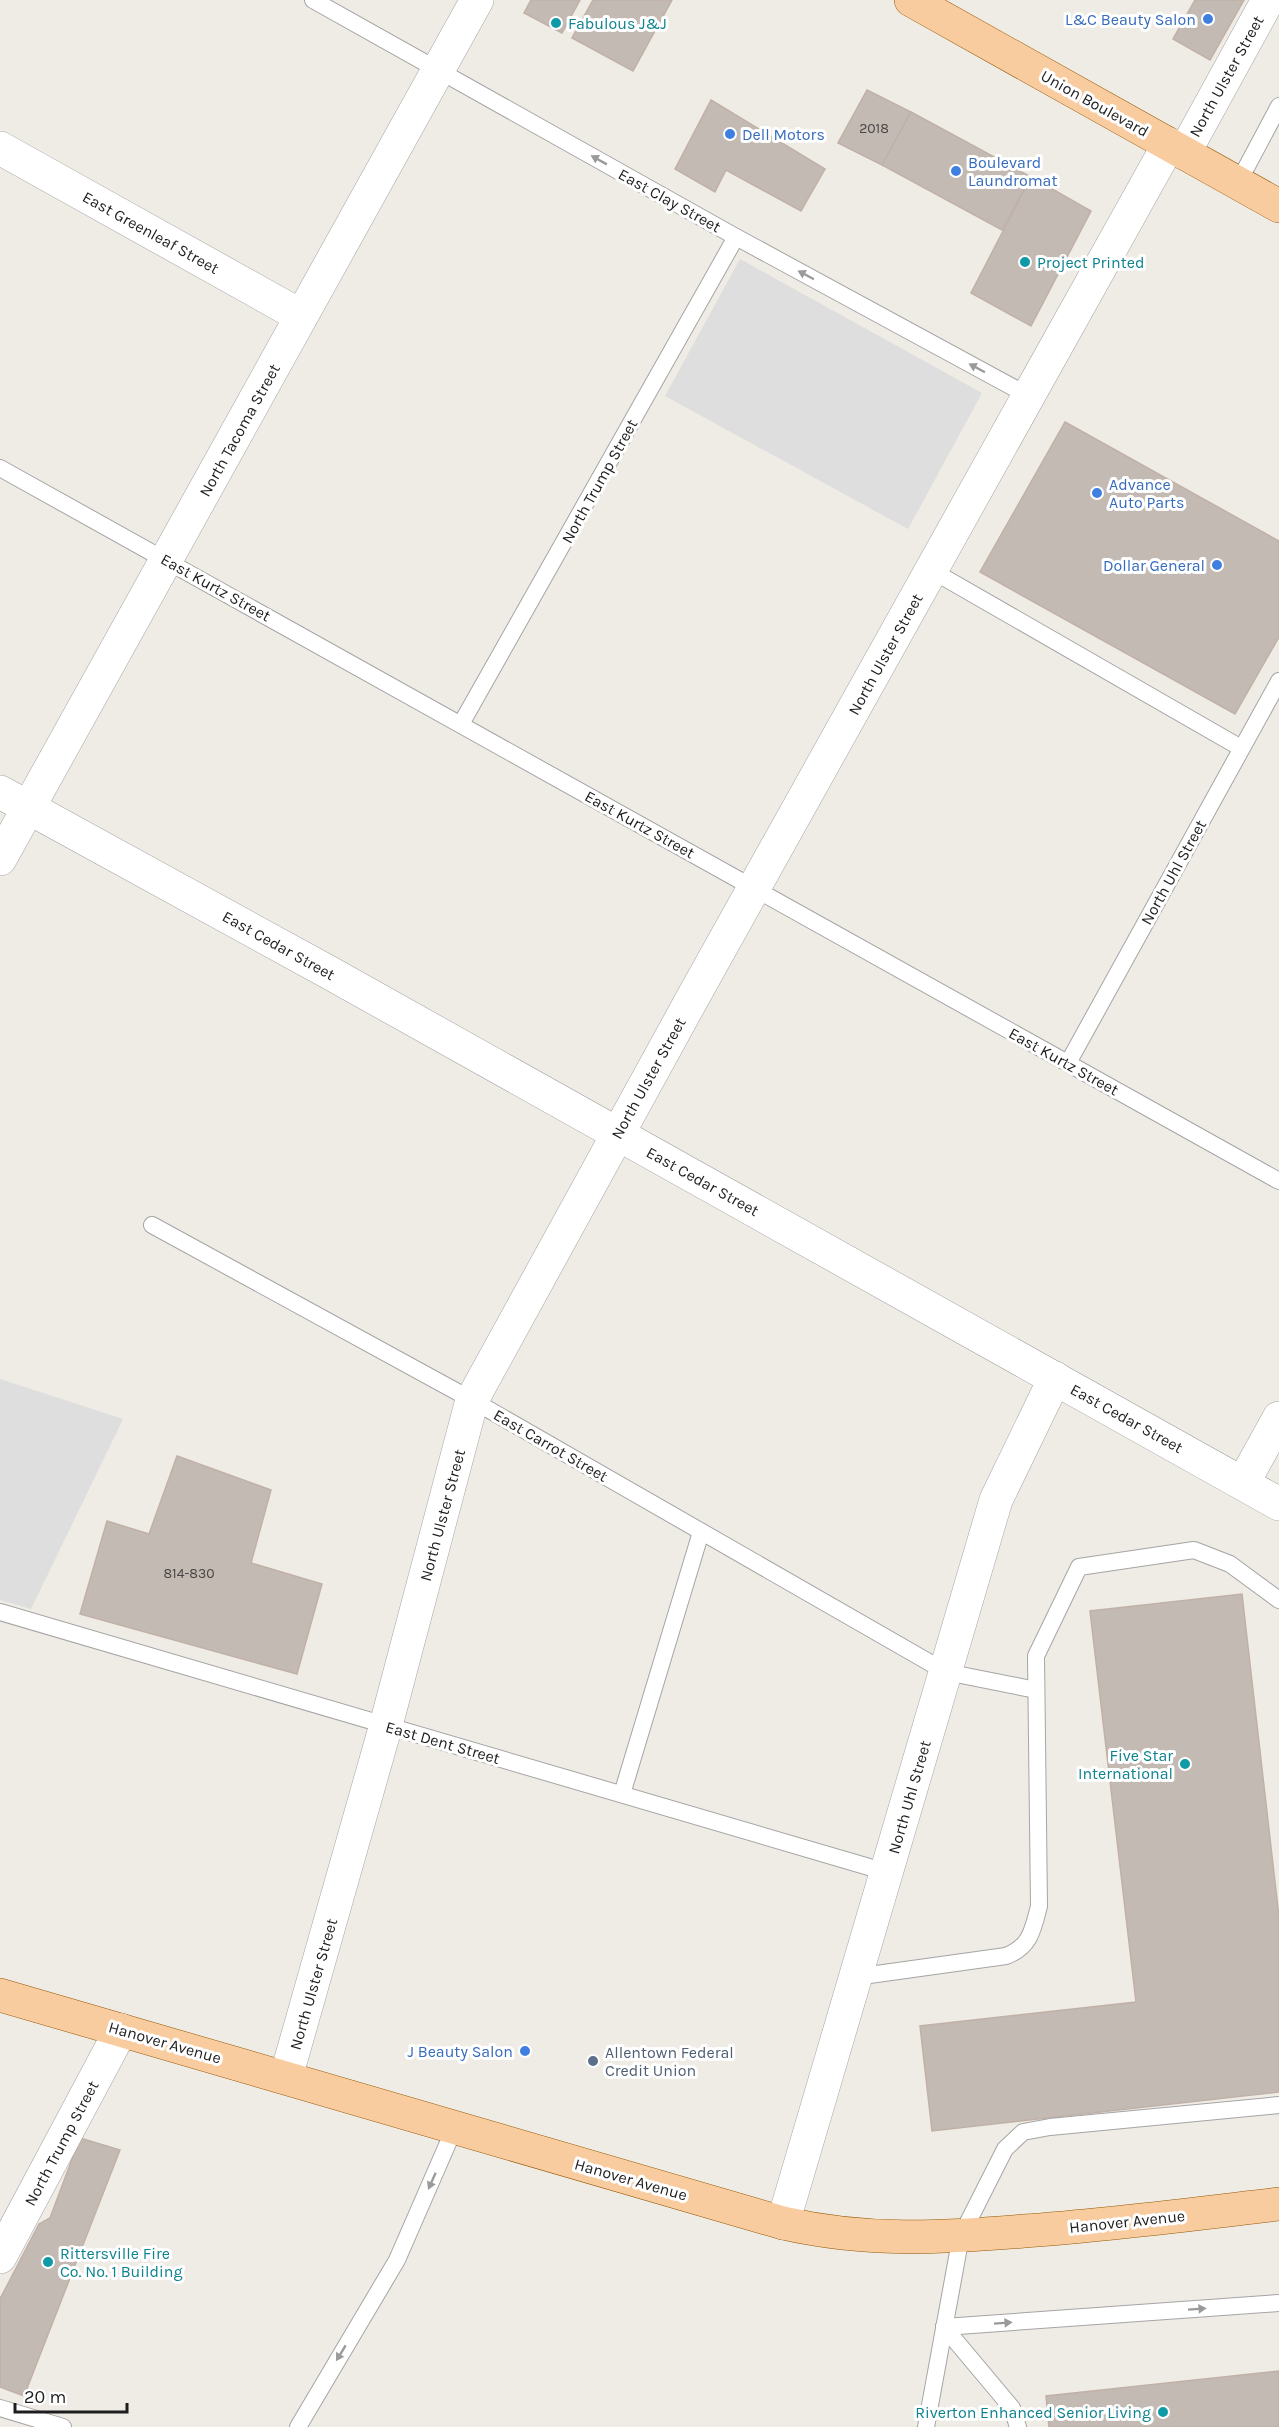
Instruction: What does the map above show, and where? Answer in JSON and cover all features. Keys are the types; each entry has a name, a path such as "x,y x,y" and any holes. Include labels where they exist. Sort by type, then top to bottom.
{"main road":[{"name":"Union Boulevard","path":"911,0 1279,206"},
{"name":"Hanover Avenue","path":"0,1995 783,2223 861,2237 961,2236 1107,2225 1279,2204"}],"street":[{"name":"North Tacoma Street","path":"0,859 477,0"},
{"name":"North Ulster Street","path":"286,2077 386,1725 472,1400 754,887 1029,396 1176,148 1268,0"},
{"name":"East Greenleaf Street","path":"0,148 302,316"},
{"name":"East Cedar Street","path":"0,792 1279,1504"},
{"name":"North Uhl Street","path":"783,2223 996,1500 1055,1378"},
{"path":"1243,1483 1279,1418"},
{"name":"North Trump Street","path":"0,2257 121,2030"}],"lane":[{"name":"East Clay Street","path":"313,0 736,237 1029,396"},
{"path":"1238,183 1279,106"},
{"name":"North Trump Street","path":"462,724 736,237"},
{"name":"East Kurtz Street","path":"0,468 1279,1181"},
{"path":"931,570 1242,748"},
{"name":"North Uhl Street","path":"1068,1063 1279,681"},
{"name":"East Carrot Street","path":"152,1225 472,1400 946,1672 1036,1690"},
{"path":"622,1794 701,1532"},
{"path":"855,1977 1006,1956 1020,1950 1032,1930 1039,1906 1036,1656 1079,1567 1194,1551 1230,1564 1279,1600"},
{"name":"East Dent Street","path":"0,1612 886,1872"},
{"path":"926,2427 961,2236 1005,2149 1023,2132 1050,2127 1279,2105"},
{"path":"298,2427 397,2260 455,2127"},
{"path":"944,2327 1279,2303"},
{"path":"944,2327 1012,2408 1018,2427"},
{"path":"0,2408 63,2427"}],"shaded area":[{"path":"740,259 982,393 908,529 665,396"},
{"path":"0,1379 123,1419 31,1609 0,1600"}],"building":[{"name":"Fabulous J&J","path":"531,0 580,0 562,33 524,13"},
{"path":"593,0 672,0 633,71 572,38"},
{"name":"L&C Beauty Salon","path":"1195,0 1244,0 1210,60 1173,39"},
{"path":"867,90 911,112 882,165 838,143"},
{"name":"Dell Motors","path":"711,100 825,169 801,211 726,170 715,192 675,169"},
{"name":"Boulevard Laundromat","path":"911,112 1031,177 1002,230 882,165"},
{"name":"Project Printed","path":"1031,177 1091,211 1031,326 971,293"},
{"path":"1065,422 1279,541 1279,637 1235,714 980,572"},
{"path":"177,1456 271,1490 251,1563 322,1584 297,1674 80,1614 107,1521 149,1534"},
{"name":"Five Star International","path":"1242,1594 1279,1917 1279,2092 932,2131 920,2026 1136,2002 1090,1611"},
{"name":"Rittersville Fire Co. No. 1 Building","path":"80,2138 120,2150 24,2396 0,2387 0,2299 39,2224 50,2218"},
{"name":"Riverton Enhanced Senior Living","path":"1279,2371 1279,2427 1049,2427 1046,2396"}],"place":[{"name":"L&C Beauty Salon","path":"1208,19"},
{"name":"Fabulous J&J","path":"556,23"},
{"name":"Dell Motors","path":"730,134"},
{"name":"Boulevard Laundromat","path":"956,171"},
{"name":"Project Printed","path":"1025,262"},
{"name":"Advance Auto Parts","path":"1097,493"},
{"name":"Dollar General","path":"1217,565"},
{"name":"Five Star International","path":"1185,1764"},
{"name":"J Beauty Salon","path":"525,2051"},
{"name":"Allentown Federal Credit Union","path":"593,2061"},
{"name":"Rittersville Fire Co. No. 1 Building","path":"48,2262"},
{"name":"Riverton Enhanced Senior Living","path":"1163,2412"}]}
